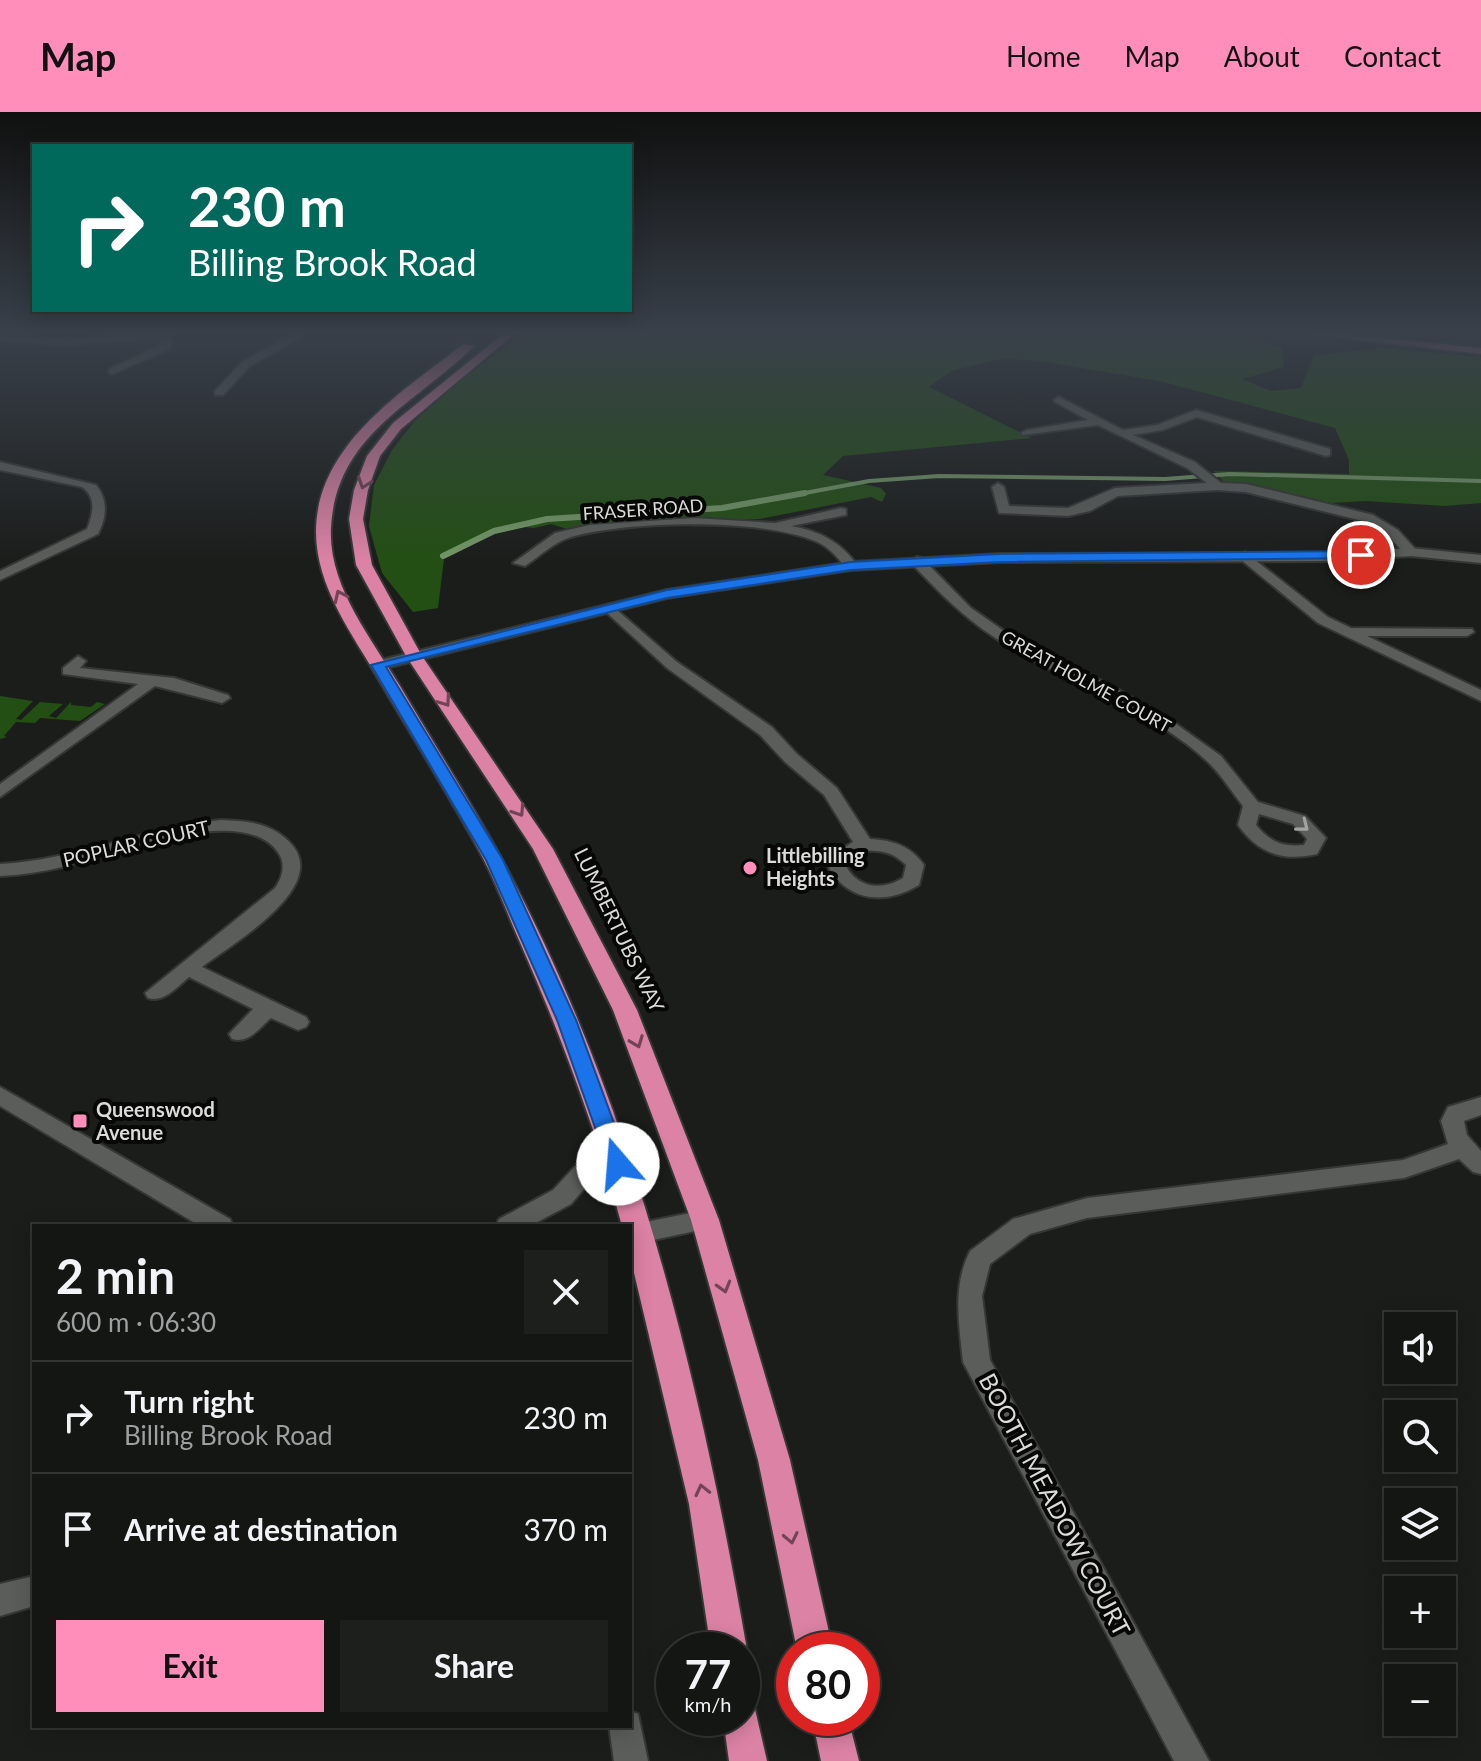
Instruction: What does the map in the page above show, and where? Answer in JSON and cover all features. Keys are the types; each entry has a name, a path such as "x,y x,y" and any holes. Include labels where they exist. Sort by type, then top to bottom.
{"highway":[{"path":"391,407 356,441 329,490 322,519 323,544 330,575 378,665 494,860 566,1020 612,1141 705,1504 726,1632"},
{"name":"LUMBERTUBS WAY","path":"420,407 397,426 374,456 361,490 356,519 364,565 414,656 550,862 625,1010 705,1220 774,1460 811,1632"},
{"path":"744,1736 748,1761"},
{"path":"834,1736 840,1761"}],"street":[{"path":"1073,407 1186,460 1201,469 1217,486"},
{"path":"1123,433 1159,428 1196,413 1326,452"},
{"path":"1027,433 1101,421"},
{"path":"0,466 86,484 93,487 98,495 97,522 93,531 0,576"},
{"path":"998,487 1004,510 1041,513 1077,510 1115,492 1217,486 1276,494 1368,518 1393,533 1411,552"},
{"name":"FRASER ROAD","path":"520,563 565,534 601,528 659,524 777,525 841,512"},
{"name":"FRASER ROAD","path":"777,525 817,536 837,547 851,566"},
{"path":"378,665 610,608 739,581 851,566 917,561 1334,557 1411,552 1481,559"},
{"path":"1245,556 1323,620 1481,696"},
{"name":"GREAT HOLME COURT","path":"917,561 966,611 1002,636 1113,693 1170,727 1215,760 1252,806"},
{"path":"610,608 672,665 766,731 791,758 831,792 864,845"},
{"path":"1347,631 1467,632"},
{"path":"78,661 68,671 153,680 222,698"},
{"path":"0,792 153,680"},
{"name":"POPLAR COURT","path":"0,870 63,861 213,824 259,829 281,841 292,860 290,881 283,891 272,903 155,993"},
{"path":"187,968 298,1022"},
{"path":"240,1034 269,1007"},
{"path":"0,1095 218,1224"},
{"name":"BOOTH MEADOW COURT","path":"1471,1157 1454,1137 1452,1125 1456,1116 1465,1109 1481,1106"},
{"path":"512,1224 562,1197 612,1141"},
{"name":"BOOTH MEADOW COURT","path":"1192,1761 977,1362 969,1296 979,1258 1022,1226 1087,1208 1404,1169 1471,1157"},
{"path":"635,1234 705,1220"},
{"path":"0,1600 32,1592"},
{"path":"626,1728 631,1761"}],"green space":[{"path":"431,407 969,407 1031,438 843,456 823,475 881,488 886,494 882,502 871,497 760,519 659,521 570,530 551,524 493,534 444,559 438,608 413,612 382,573 369,526 374,485 392,450"},
{"path":"1257,407 1481,407 1481,503 1445,506 1366,501 1331,503 1224,482 1214,471 1349,474 1349,460 1335,428"},
{"path":"0,696 33,701 16,719 21,720 40,702 63,704 49,716 56,718 71,702 71,705 91,707 97,702 105,704 80,721 40,718 35,723 16,722 4,736 7,737 0,739"}],"waterway":[{"path":"796,495 869,481 939,476 1165,479 1230,474 1481,481"},
{"path":"796,495 805,493"},
{"path":"443,556 494,531 547,519 722,508 796,495"}],"place":[{"name":"Littlebilling Heights","path":"750,868"},
{"name":"Queenswood Avenue","path":"80,1121"}],"route":[{"path":"618,1164 566,1020 494,860 378,665 667,594 851,566 1000,558 1361,555"}]}
